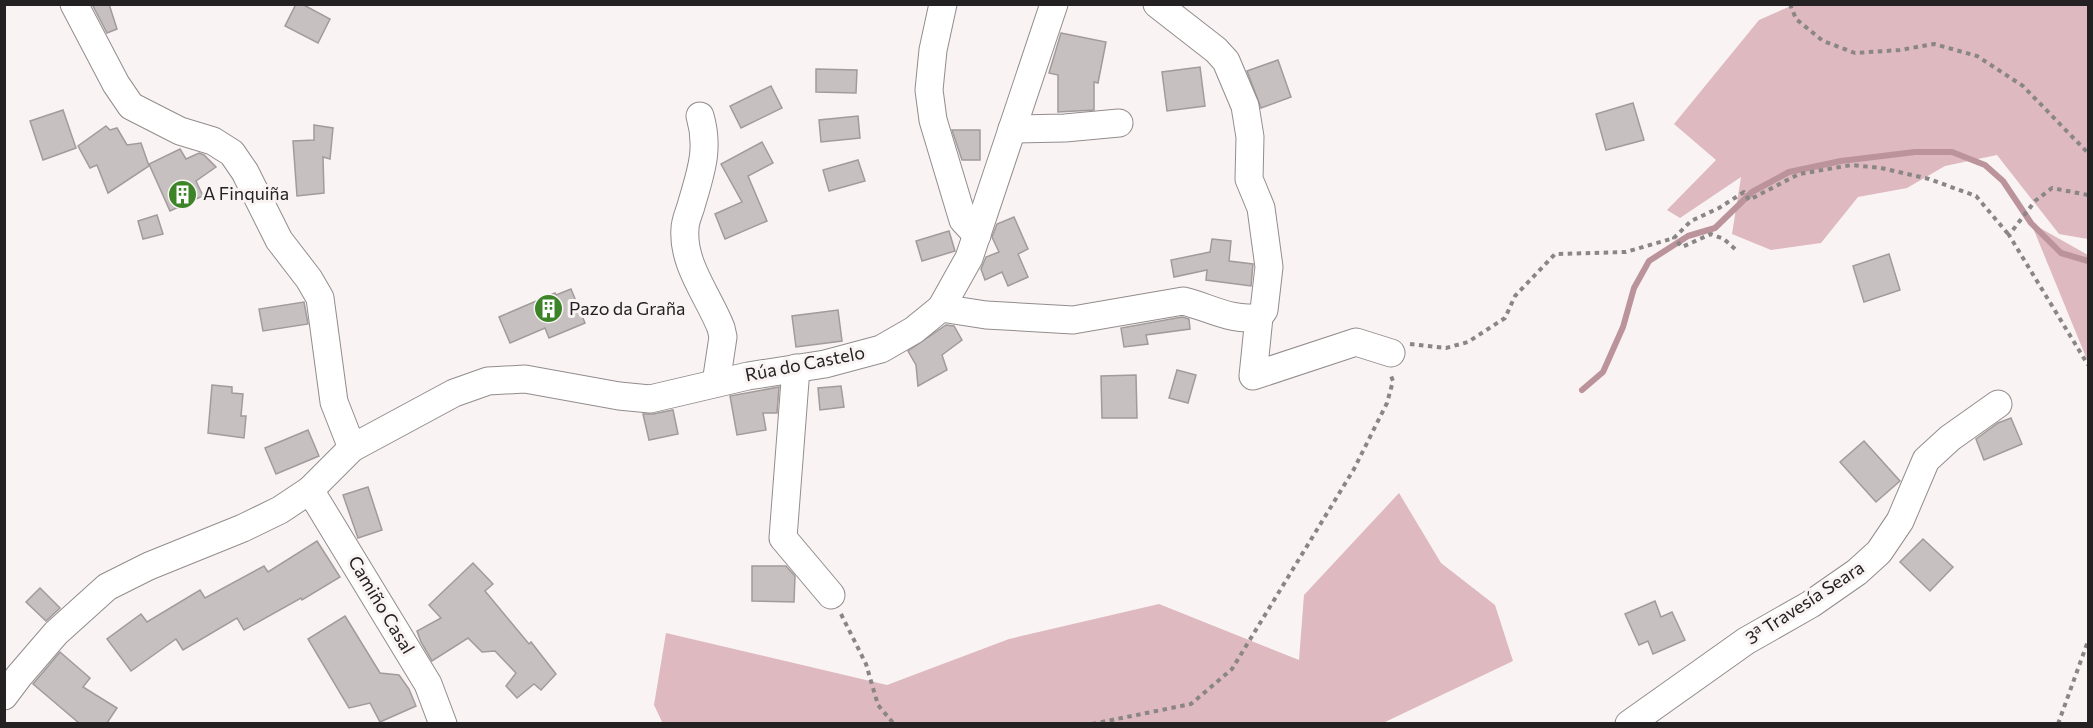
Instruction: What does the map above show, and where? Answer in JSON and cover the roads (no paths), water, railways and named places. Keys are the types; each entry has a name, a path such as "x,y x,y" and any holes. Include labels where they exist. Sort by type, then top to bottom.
{"street":[{"path":"74,4 116,84 131,106 180,131 213,141 232,153 245,172 279,240 309,279 320,298 333,402 352,448"},
{"path":"943,4 933,50 929,90 933,120 963,220 976,235"},
{"name":"Rúa do Castelo","path":"4,696 57,633 107,587 149,566 243,528 280,510 310,490 352,448 454,393 488,381 525,379 619,396 650,399 748,376 825,364 881,349 914,330 941,308 969,258 1054,4"},
{"path":"1157,4 1216,50 1226,61 1245,106 1250,137 1250,179 1261,208 1269,267 1264,310 1259,317 1253,376 1356,342 1390,353"},
{"path":"700,116 705,132 705,156 684,228 685,245 693,269 722,328 723,337 716,383"},
{"path":"1012,129 1065,128 1119,123"},
{"path":"941,308 986,315 1073,320 1183,301 1226,316 1259,317"},
{"path":"796,369 783,538 831,595"},
{"name":"3ª Travesía Seara","path":"1629,723 1746,641 1811,604 1857,572 1879,552 1900,521 1926,460 1950,438 1998,404"},
{"name":"Camiño Casal","path":"310,490 428,684 443,723"}],"waterway":[{"path":"1582,390 1603,372 1623,327 1634,288 1649,261 1688,236 1715,228 1752,192 1789,172 1841,161 1915,152 1952,152 1985,165 2003,181 2031,223 2061,253 2088,261"}],"place":[{"name":"A Finquiña","path":"182,194"},
{"name":"Pazo da Graña","path":"548,309"}]}
